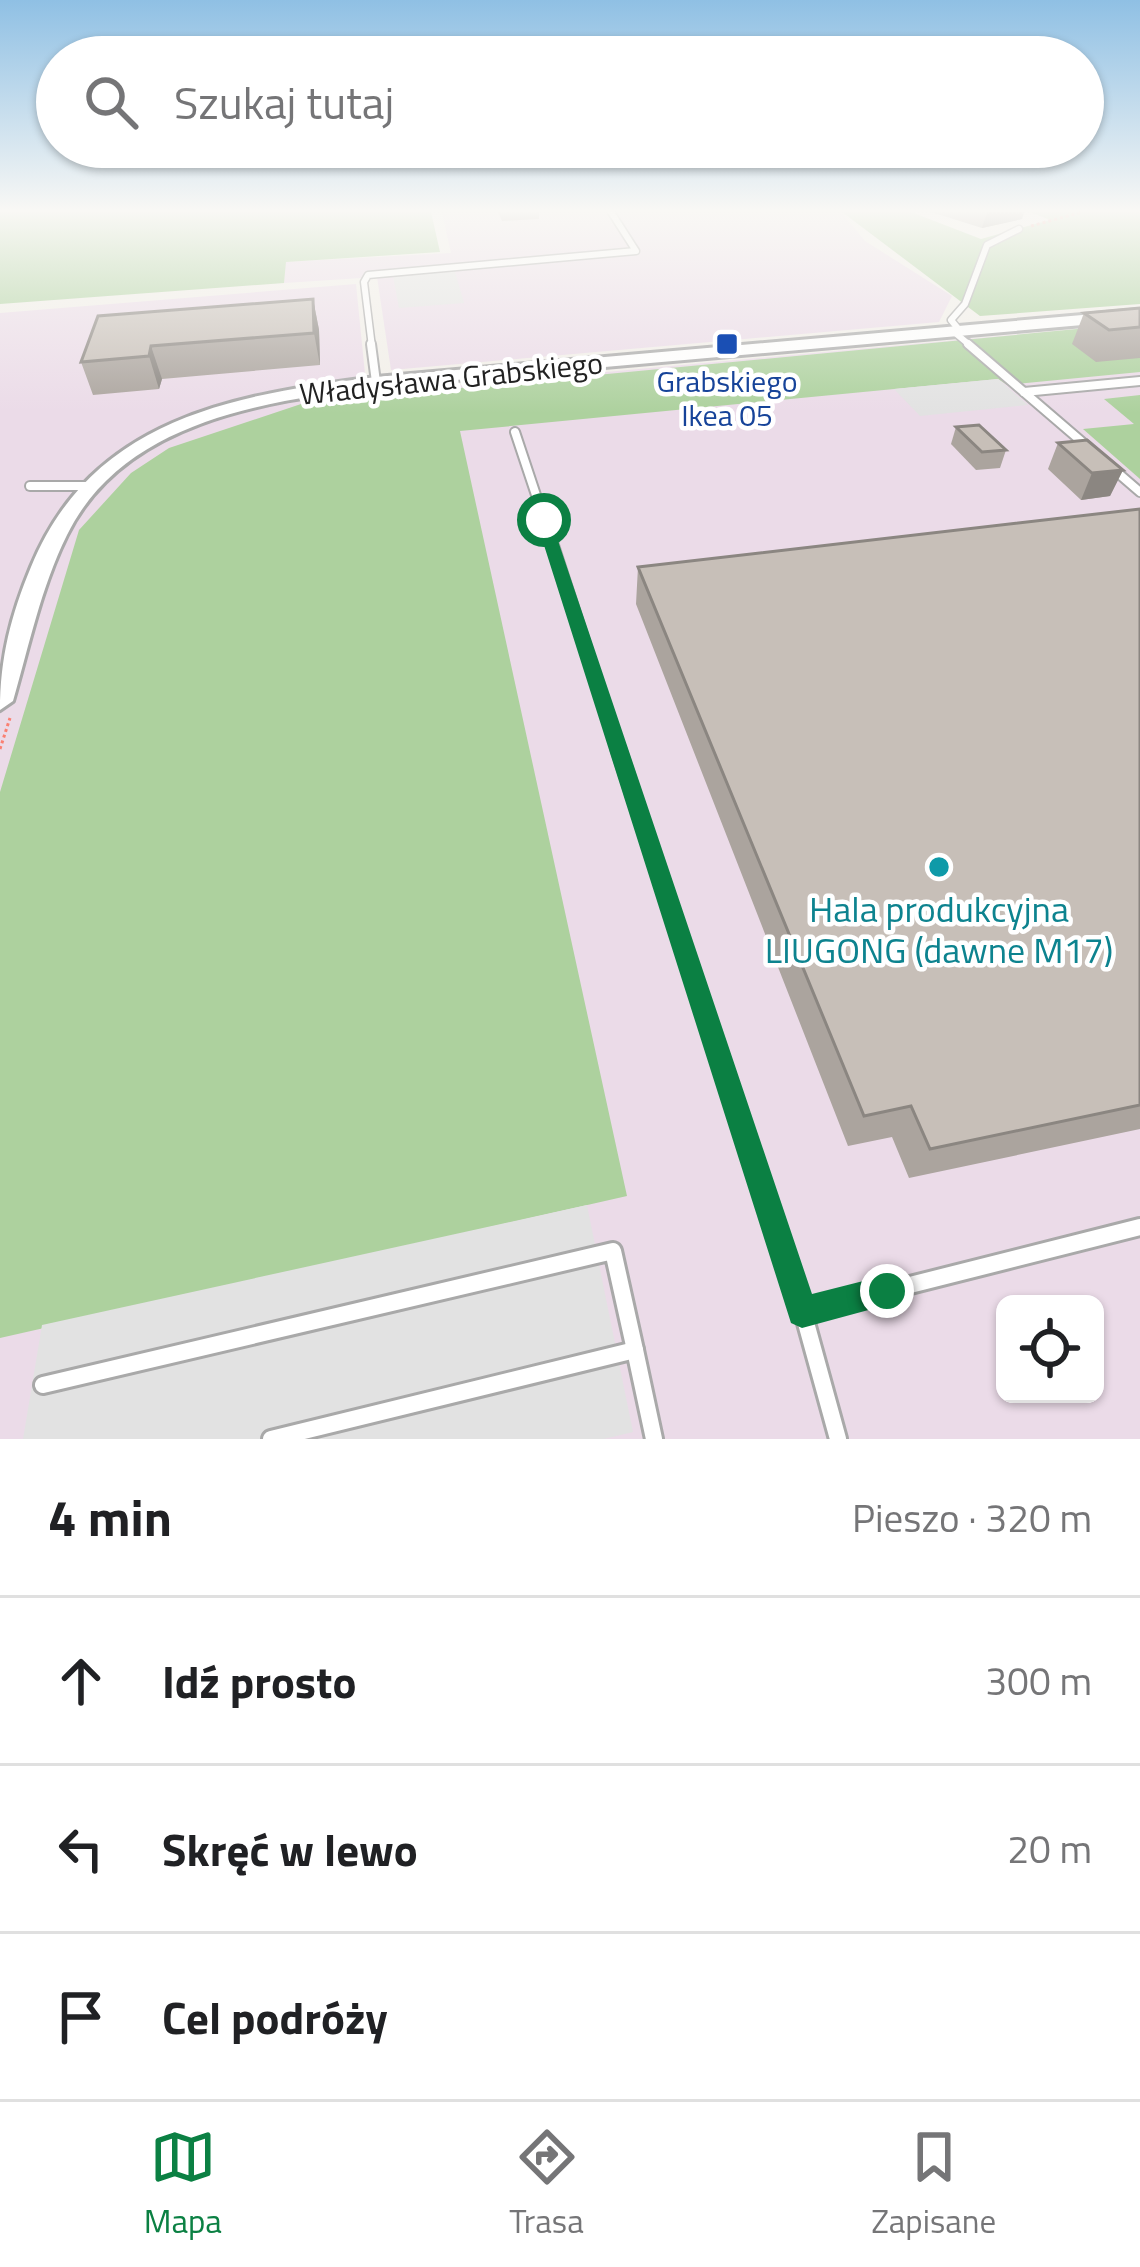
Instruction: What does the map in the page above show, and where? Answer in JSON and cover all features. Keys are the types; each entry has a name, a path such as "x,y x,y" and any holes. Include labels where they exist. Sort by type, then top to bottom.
{"street":[{"name":"Władysława Grabskiego","path":"5,707 56,537 91,486 132,453 205,415 298,391 376,382 1140,315"}],"lane":[{"path":"366,279 376,382"},
{"path":"974,279 965,304 951,320 957,332 1090,449"},
{"path":"1024,392 1140,381"},
{"path":"515,432 802,1312 838,1439"},
{"path":"1107,464 1140,492"},
{"path":"30,487 91,486"},
{"path":"802,1312 1140,1227"},
{"path":"43,1385 613,1251 654,1439"},
{"path":"271,1439 635,1350"}],"path":[{"path":"0,749 5,707"}],"shaded area":[{"path":"284,279 344,279 284,283"},
{"path":"377,279 925,279 952,296 939,322 391,370"},
{"path":"394,279 457,279 464,303 399,308"},
{"path":"356,284 367,394 1140,323 1140,1439 0,1439 0,313"},
{"path":"998,379 1028,405 920,416 894,389"},
{"path":"587,1205 633,1432 604,1439 23,1439 42,1325"}],"green space":[{"path":"0,279 284,279 284,283 0,304"},
{"path":"931,279 1140,279 1140,304 980,316"},
{"path":"1140,323 1140,372 1007,385 998,379 460,431 627,1196 0,1338 0,792 79,530 131,473 169,448 304,403"},
{"path":"1140,395 1140,479 1083,429 1134,424 1104,399"}],"building":[{"path":"313,299 314,333 151,346 149,356 81,362 98,316"},
{"path":"1140,308 1140,327 1109,330 1084,313"},
{"path":"979,425 1006,450 982,452 956,427"},
{"path":"1087,440 1123,470 1092,473 1058,443"},
{"name":"Hala produkcyjna LIUGONG (dawne M17)","path":"1140,509 1140,1105 930,1149 911,1106 864,1116 638,567"}],"place":[{"name":"Grabskiego Ikea 05","path":"727,344"},
{"name":"Hala produkcyjna LIUGONG (dawne M17)","path":"939,867"}],"route":[{"path":"544,520 802,1312 887,1291"}]}
